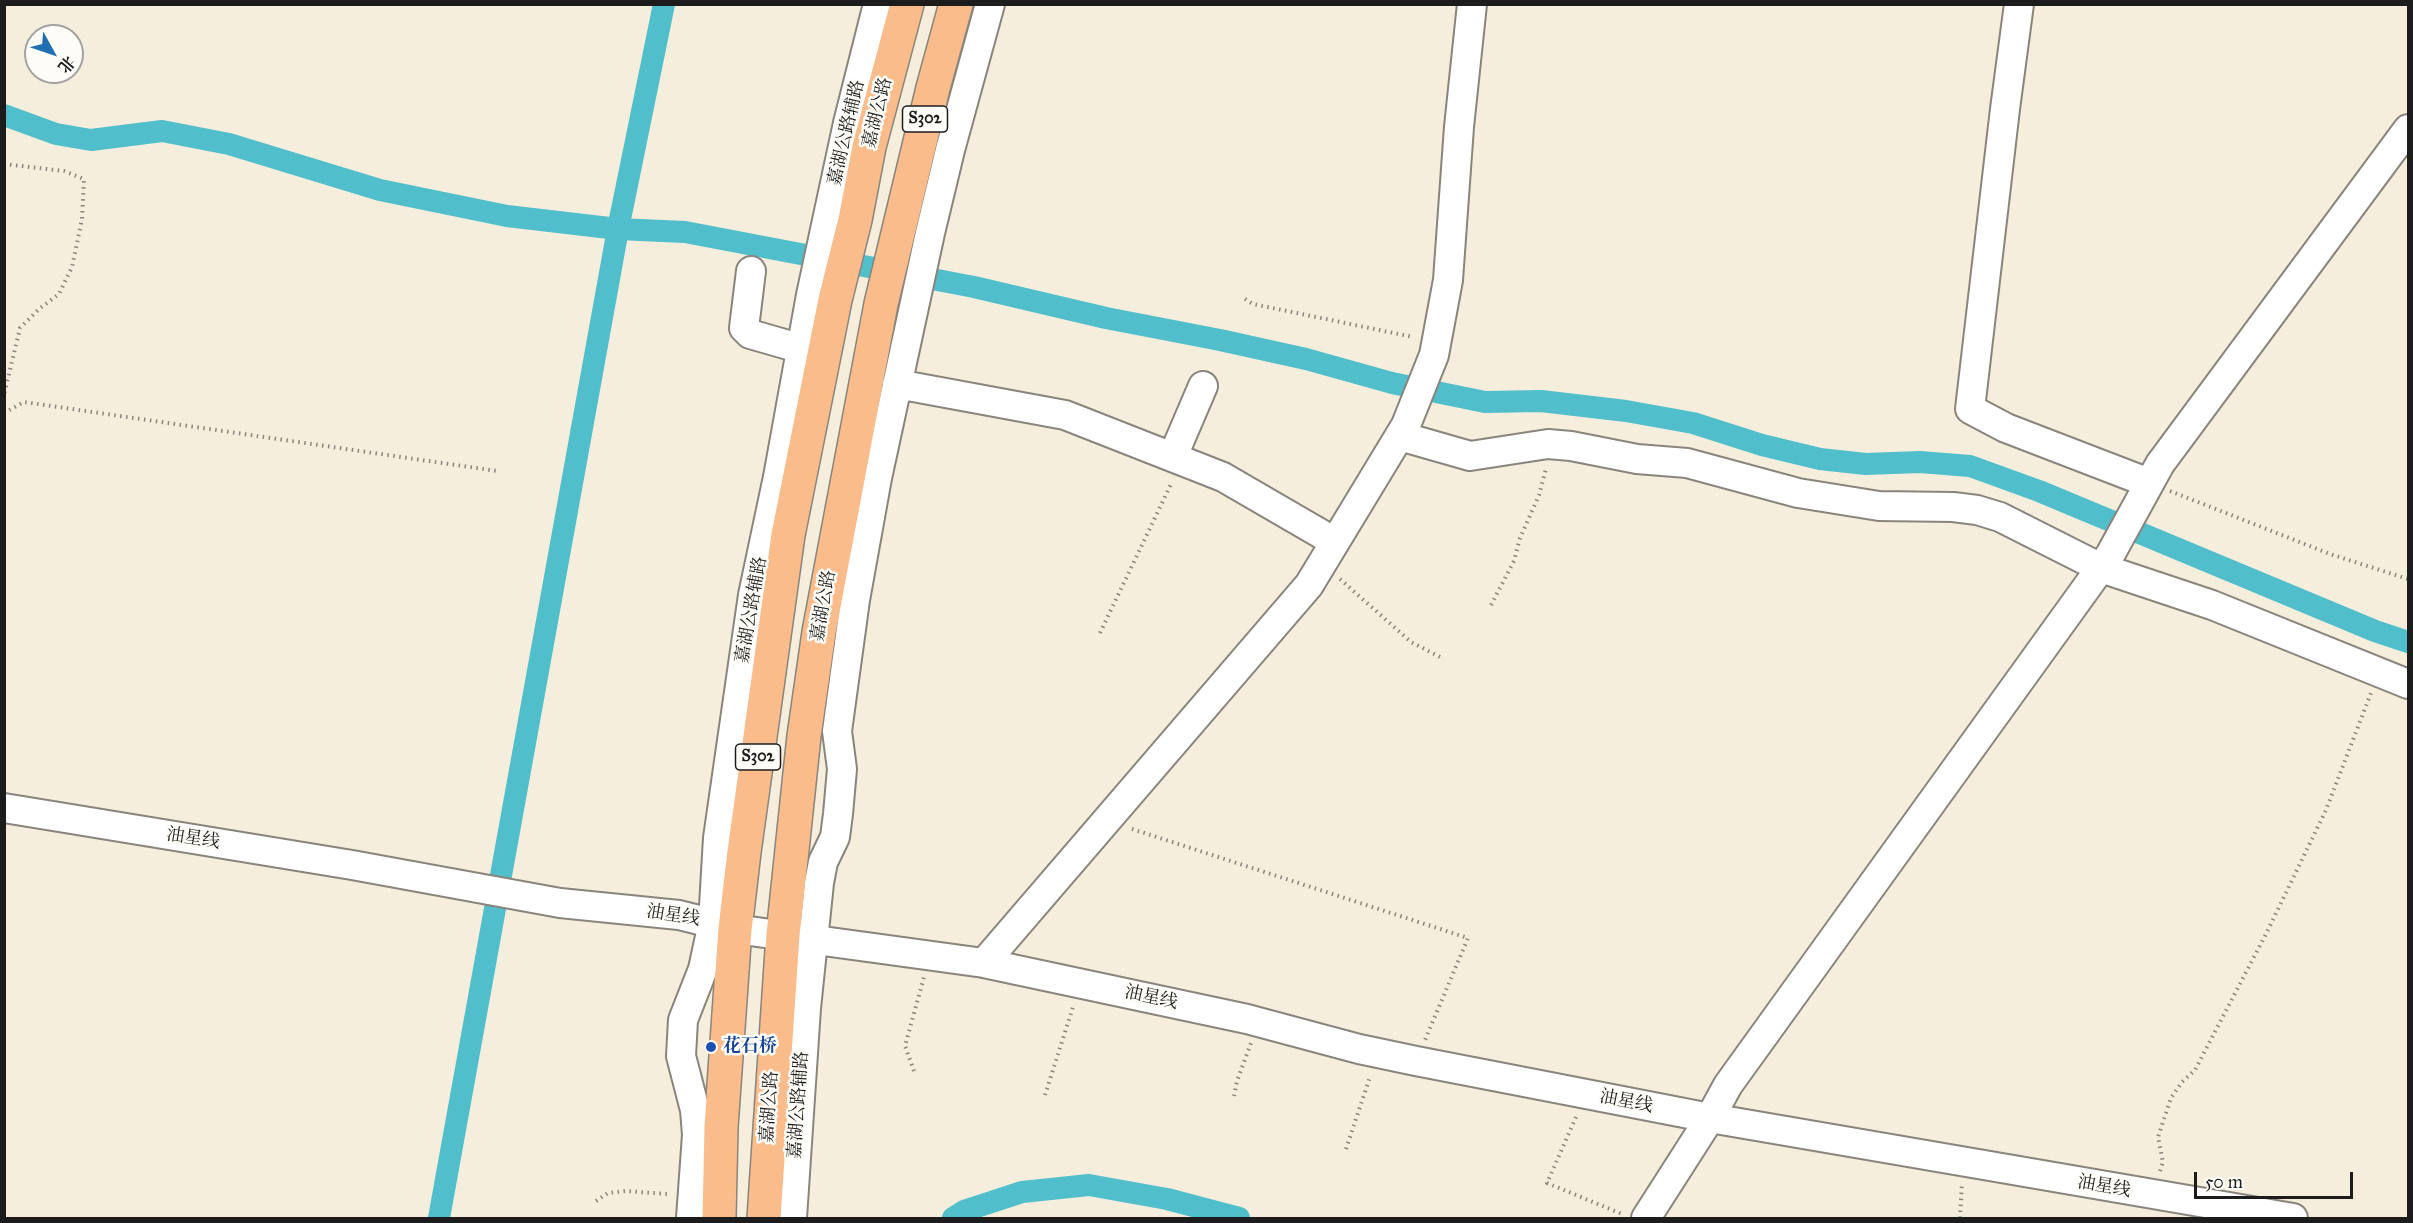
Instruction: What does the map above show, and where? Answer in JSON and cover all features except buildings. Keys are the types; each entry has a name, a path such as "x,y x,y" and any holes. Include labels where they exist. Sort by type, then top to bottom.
{"main road":[{"name":"嘉湖公路","path":"702,1212 721,1127 724,926 744,852 823,297 841,219 869,147 907,4"},
{"name":"嘉湖公路","path":"764,1218 798,938 804,736 819,632 881,304 957,4"}],"street":[{"name":"嘉湖公路辅路","path":"841,219 848,123 878,4"},
{"name":"嘉湖公路辅路","path":"792,1218 800,1081 798,938 819,883 823,862 835,837 842,769 837,731 855,600 912,312 950,150 990,4"},
{"path":"984,963 1309,585 1403,431 1436,349 1448,280 1459,127 1472,4"},
{"path":"2019,4 1970,409 2006,428 2145,490"},
{"path":"1646,1218 1710,1118 1728,1085 2105,562 2160,464 2409,129"},
{"path":"751,271 744,328 750,334 802,349"},
{"name":"嘉湖公路辅路","path":"702,1212 695,1110 681,1056 682,1020 724,926 718,838 737,696 753,595 802,349 823,297"},
{"path":"897,384 1065,415 1177,458 1223,477 1329,553"},
{"path":"1177,458 1203,386"},
{"path":"1403,431 1470,456 1548,444 1637,459 1687,463 1798,493 1879,506 1953,507 1977,510 2000,517 2105,562 2409,684"},
{"name":"油星线","path":"4,808 352,865 545,900 679,915 724,926 798,938 984,963 1257,1022 1416,1061 1710,1118 2293,1218"}],"path":[{"path":"4,164 64,171 84,179 82,219 72,267 59,294 39,309 20,328 4,395"},
{"path":"1245,299 1253,304 1436,349"},
{"path":"4,413 24,402 497,471"},
{"path":"1491,605 1514,561 1520,538 1539,495 1546,471 1548,444"},
{"path":"1100,633 1177,458"},
{"path":"2145,490 2409,579"},
{"path":"1329,553 1411,642 1444,659"},
{"path":"2154,1195 2163,1162 2157,1137 2171,1098 2182,1082 2195,1070 2266,934 2326,810 2379,673"},
{"path":"1112,816 1123,827 1468,938 1416,1061"},
{"path":"914,1071 905,1046 929,956"},
{"path":"1045,1095 1081,983"},
{"path":"1234,1096 1257,1022"},
{"path":"1346,1149 1378,1053"},
{"path":"1586,1094 1547,1184 1632,1218"},
{"path":"1960,1218 1963,1162"},
{"path":"596,1201 608,1193 625,1191 702,1212"}],"waterway":[{"path":"439,1218 618,229 664,4"},
{"path":"4,115 56,134 91,140 162,131 229,144 380,190 507,216 618,229 685,232 974,287 1106,318 1306,359 1392,383 1485,402 1541,401 1626,411 1693,423 1762,445 1820,459 1866,464 1920,462 1970,466 2039,491 2375,631 2408,642"},
{"path":"953,1218 964,1211 1022,1192 1089,1185 1167,1199 1239,1218"}],"place":[{"name":"花石桥","path":"711,1047"}]}
